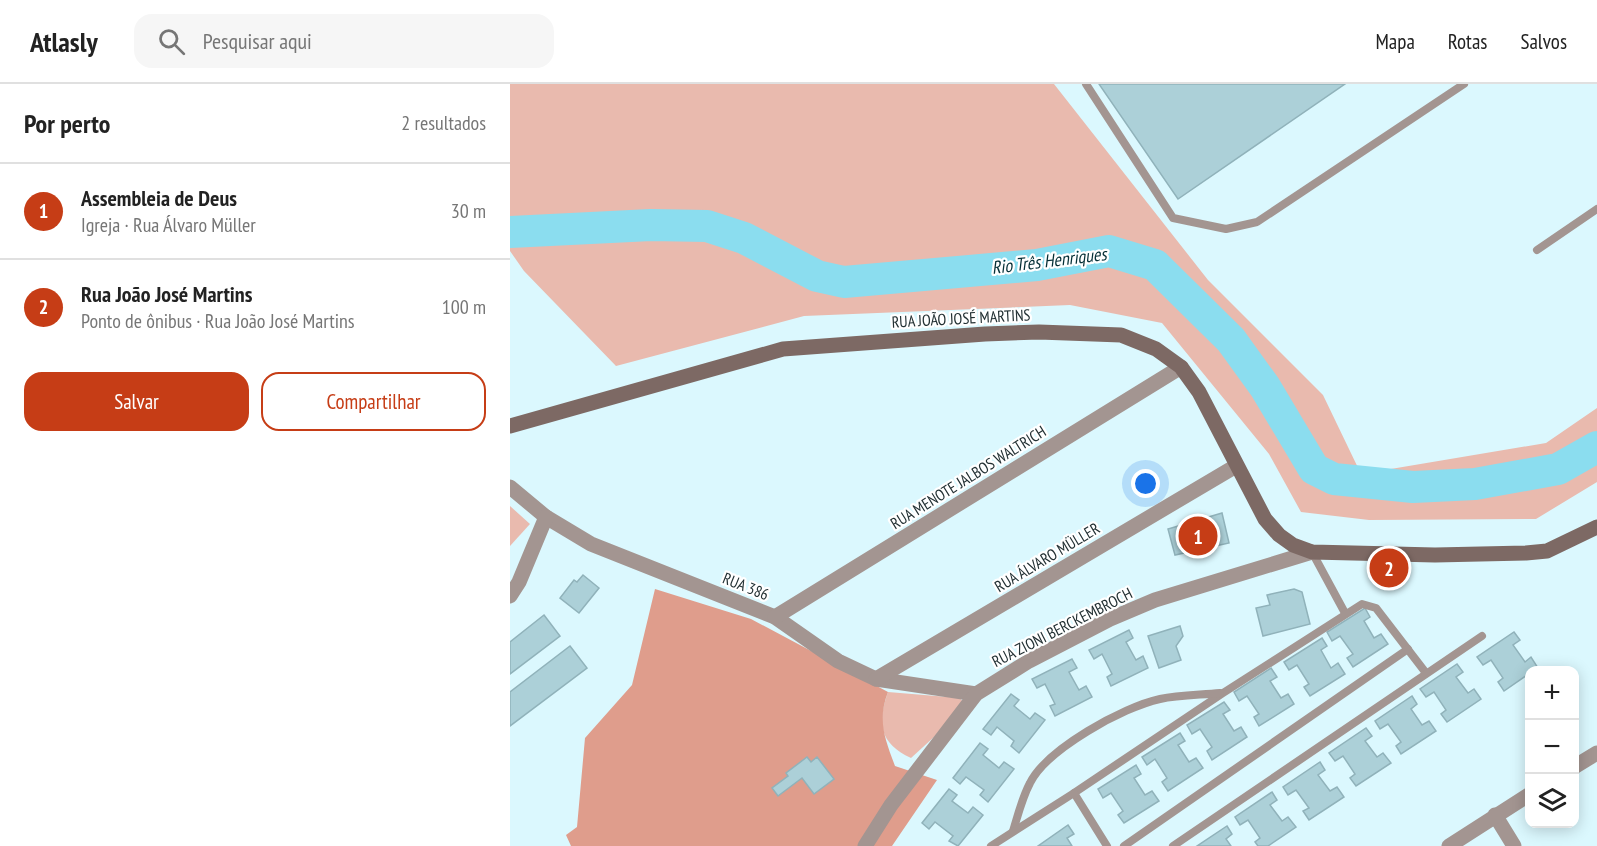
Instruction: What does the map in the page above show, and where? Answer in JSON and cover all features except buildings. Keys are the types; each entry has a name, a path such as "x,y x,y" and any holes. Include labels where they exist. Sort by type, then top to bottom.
{"main road":[{"name":"RUA JOÃO JOSÉ MARTINS","path":"510,426 560,414 759,355 818,345 985,334 1105,334 1138,340 1156,349 1181,367 1199,392 1236,466 1271,527 1293,545 1312,552 1424,555 1526,553 1546,551 1597,527"}],"street":[{"name":"RUA MENOTE JALBOS WALTRICH","path":"775,617 1181,367"},
{"name":"RUA ÁLVARO MÜLLER","path":"876,679 1236,466"},
{"name":"RUA 386","path":"510,487 546,517 591,544 775,617 838,661 876,679 976,693"},
{"path":"510,596 519,582 546,517"},
{"name":"RUA ZIONI BERCKEMBROCH","path":"865,846 891,805 976,693 1029,661 1110,619 1155,600 1312,552"},
{"path":"1579,764 1597,753"},
{"path":"1449,846 1525,797"},
{"path":"1495,815 1514,846"}],"lane":[{"path":"1086,84 1173,218 1226,229 1257,222 1464,84"},
{"path":"1537,250 1597,209"},
{"path":"1312,552 1345,613"},
{"path":"991,846 1362,604 1376,608 1426,673"},
{"path":"1173,846 1482,636"},
{"path":"1124,846 1408,649"},
{"path":"1013,831 1030,782 1050,756 1083,734 1142,705 1160,699 1223,693"},
{"path":"1074,793 1107,846"}],"shaded area":[{"path":"510,84 1054,84 1208,280 1323,395 1361,474 1546,443 1597,408 1597,482 1536,519 1369,520 1301,512 1269,454 1162,323 1070,305 804,316 616,366 524,271 510,251"},
{"path":"510,506 530,524 510,546"},
{"path":"655,589 751,619 888,692 883,721 885,738 895,766 937,780 892,846 571,846 566,835 577,827 585,738 632,685"},
{"path":"888,692 960,698 963,702 934,737 911,758 892,746 883,731 882,713"}],"waterway":[{"name":"Rio Três Henriques","path":"510,232 651,225 707,226 744,238 817,276 844,282 1037,265 1109,251 1155,265 1231,340 1265,387 1314,469 1334,479 1413,487 1475,484 1558,469 1597,447"}],"place":[{"name":"Assembleia de Deus","path":"1198,536"},
{"name":"Rua João José Martins","path":"1389,568"}]}
